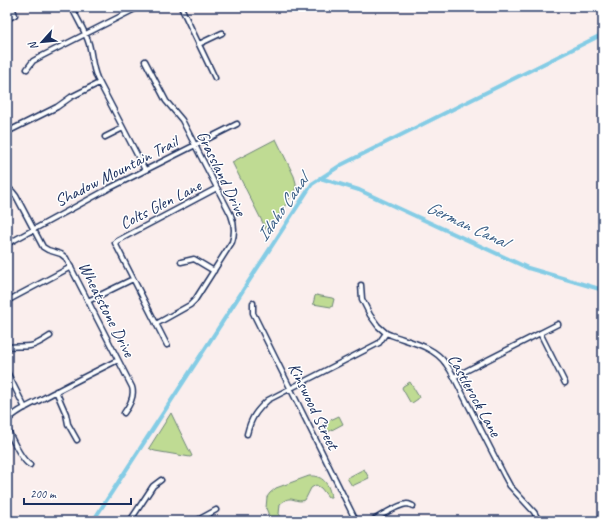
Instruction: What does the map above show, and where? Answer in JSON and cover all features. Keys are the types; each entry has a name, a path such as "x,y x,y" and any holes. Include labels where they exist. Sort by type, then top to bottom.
{"street":[{"path":"7,19 15,14 12,7"},
{"path":"27,69 33,61 139,7"},
{"path":"181,7 215,78"},
{"path":"74,12 85,34 99,82 145,170"},
{"path":"199,44 222,33"},
{"name":"Grassland Drive","path":"145,61 166,101 182,120 234,222 234,236 232,242 195,300 190,305 156,324"},
{"path":"7,132 57,107 71,97 99,82"},
{"name":"Shadow Mountain Trail","path":"7,244 145,170 237,124"},
{"path":"105,137 123,128"},
{"name":"Wheatstone Drive","path":"8,188 16,196 43,247 61,254 66,258 71,267 127,376 133,391 131,402 124,413"},
{"name":"Colts Glen Lane","path":"133,279 115,243 117,240 217,188"},
{"path":"181,262 194,259 214,271"},
{"path":"7,301 71,267"},
{"path":"88,301 133,279 167,345"},
{"name":"Castlerock Lane","path":"361,285 362,299 374,322 386,333 426,347 439,355 446,363 504,476 510,486 534,512 538,521"},
{"name":"Kinswood Street","path":"253,303 253,313 356,521"},
{"path":"454,377 558,324"},
{"path":"247,434 249,424 256,413 268,400 379,343 386,333"},
{"path":"540,333 565,383"},
{"path":"7,347 33,345 50,336"},
{"path":"7,422 10,418 25,408 118,360"},
{"path":"7,372 25,408"},
{"path":"56,391 66,414 68,424 77,440"},
{"path":"7,428 25,462 30,464"},
{"path":"130,521 153,486 161,480"},
{"path":"372,521 405,504 413,506"},
{"path":"196,521 216,510"}],"green space":[{"path":"276,139 294,176 296,188 268,233 232,162"},
{"path":"316,295 334,299 332,307 313,304"},
{"path":"410,382 419,397 412,403 402,388"},
{"path":"171,413 192,456 190,457 155,451 149,448"},
{"path":"339,416 343,424 326,433 322,424"},
{"path":"364,469 369,478 352,486 347,478"},
{"path":"309,476 322,479 329,488 331,497 328,497 321,488 316,485 311,488 305,500 298,501 287,499 280,504 279,514 284,521 271,521 266,508 267,497 270,493 276,488"}],"waterway":[{"name":"Idaho Canal","path":"93,521 312,184 341,165 603,34"},
{"name":"German Canal","path":"320,178 359,190 528,268 603,290"}]}
